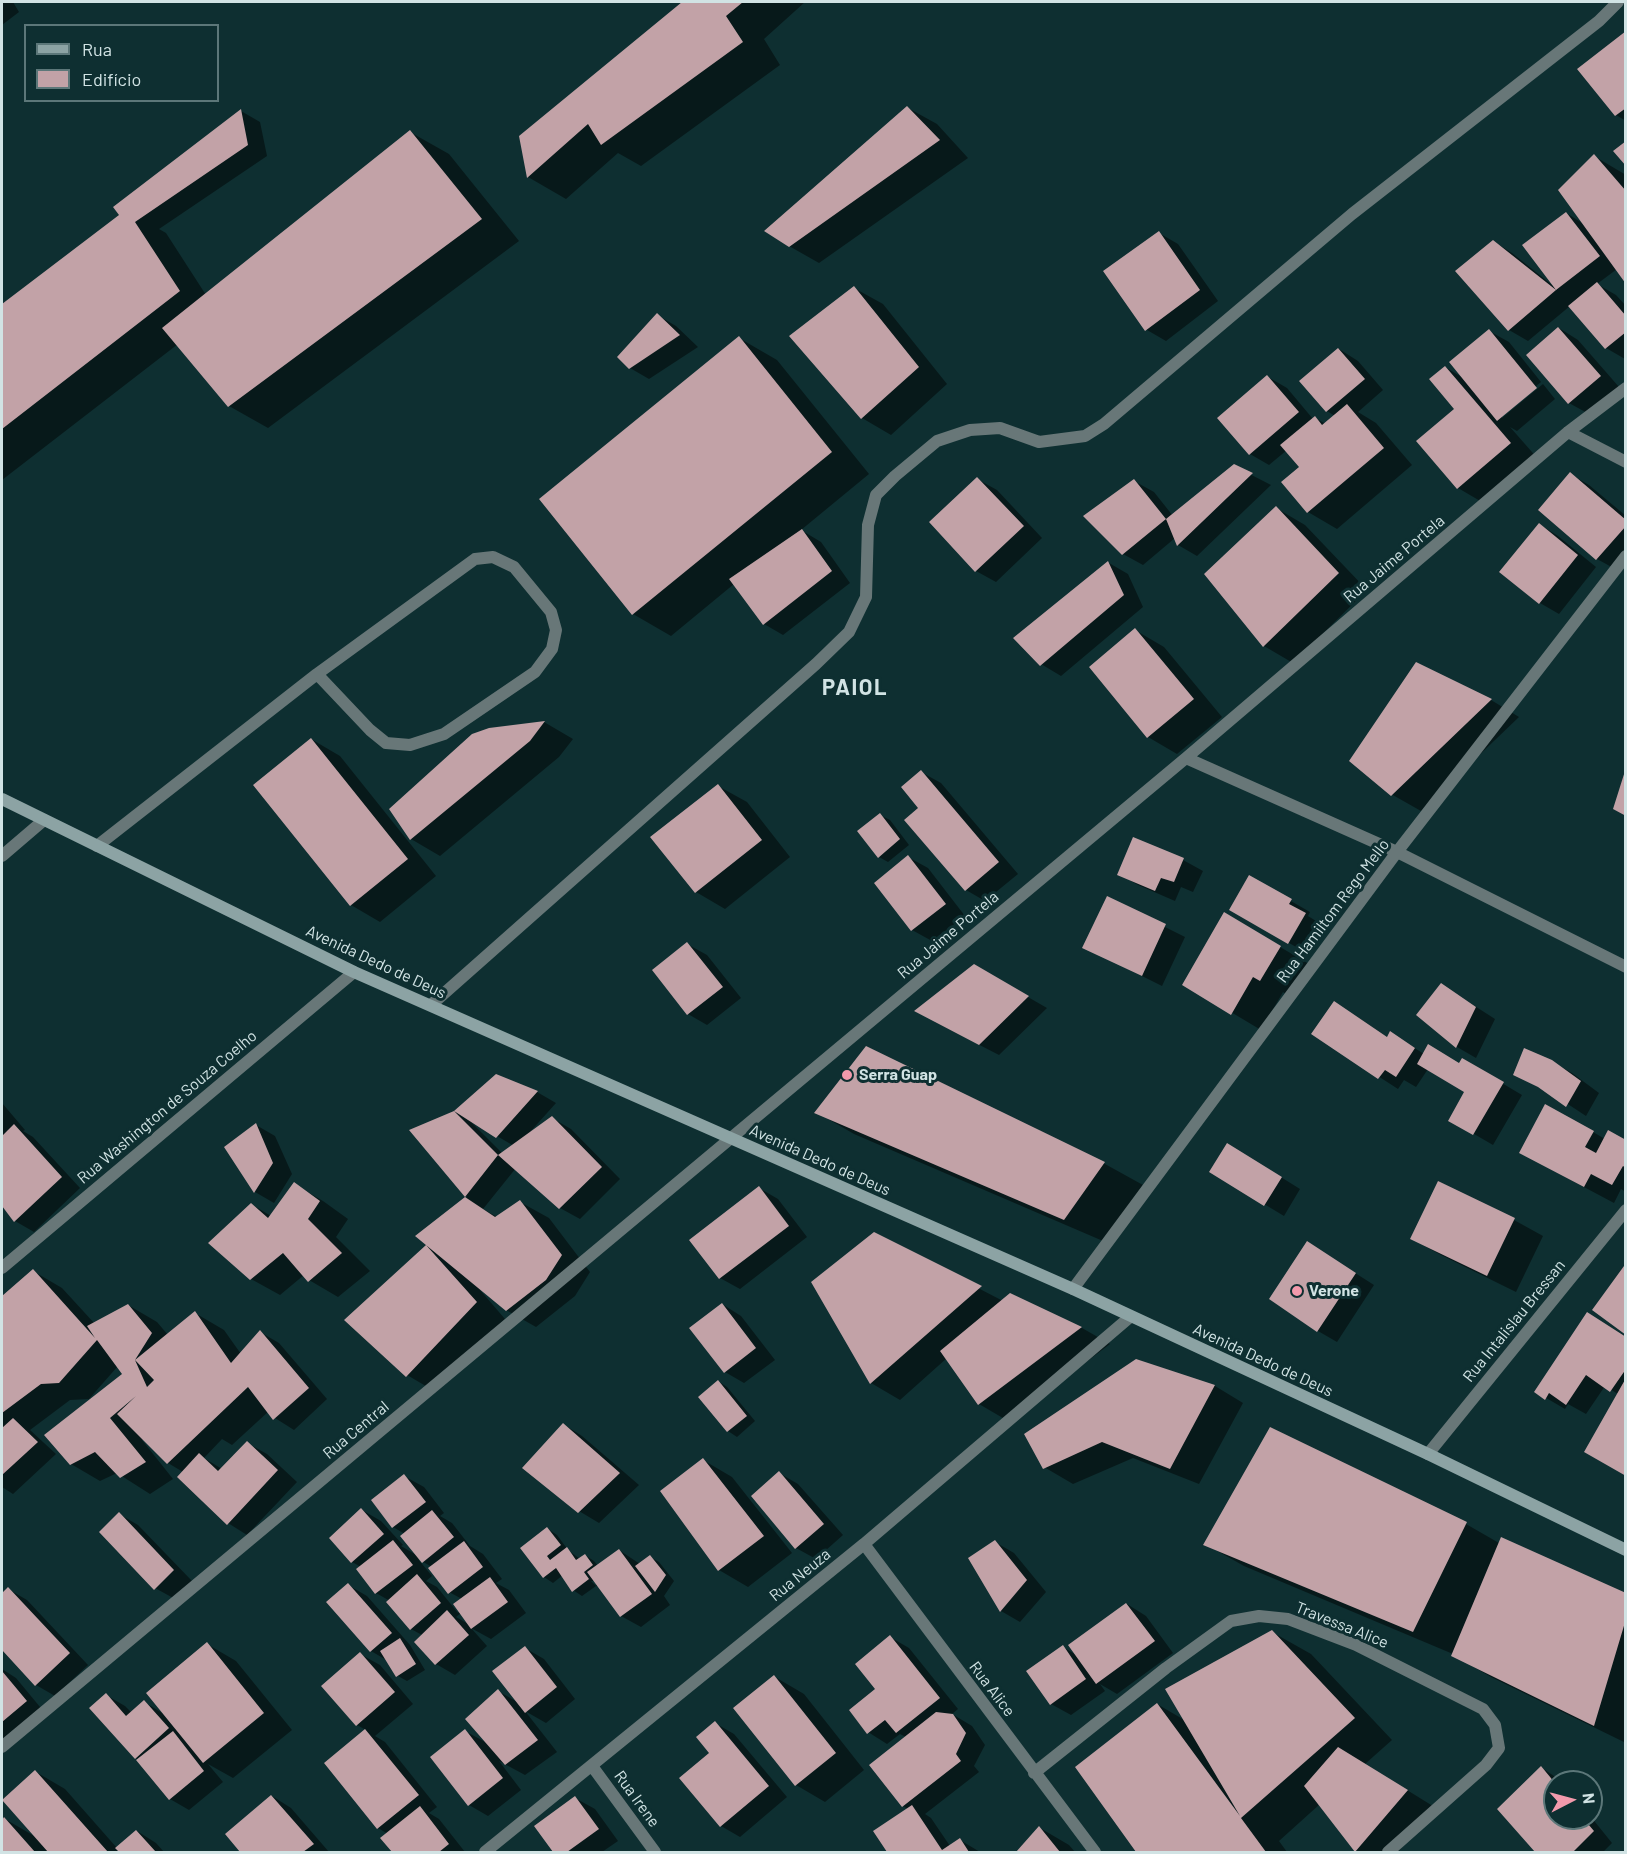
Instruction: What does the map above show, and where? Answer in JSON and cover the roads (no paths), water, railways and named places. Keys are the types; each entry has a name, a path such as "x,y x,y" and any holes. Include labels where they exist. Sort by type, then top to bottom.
{"main road":[{"name":"Avenida Dedo de Deus","path":"2,799 354,972 1073,1289 1428,1454 1626,1550"}],"street":[{"path":"431,1005 816,664 849,632 866,597 868,525 876,495 895,476 937,441 969,430 1000,428 1039,442 1085,436 1104,424 1352,214 1599,21 1618,2"},
{"name":"Rua Jaime Portela","path":"731,1138 1186,758 1568,432 1626,388"},
{"path":"1568,432 1626,462"},
{"name":"Rua Hamiltom Rego Mello","path":"1073,1289 1397,852 1626,556"},
{"path":"97,846 317,674 475,559 493,557 514,567 551,612 556,630 552,649 535,672 444,734 410,745 386,743 370,730 317,674"},
{"path":"1186,758 1397,852 1626,967"},
{"path":"2,856 44,820"},
{"name":"Rua Washington de Souza Coelho","path":"2,1268 354,972"},
{"name":"Rua Central","path":"2,1748 731,1138"},
{"name":"Rua Intalislau Bressan","path":"1428,1454 1626,1210"},
{"name":"Rua Neuza","path":"485,1852 864,1544 1130,1317"},
{"name":"Rua Alice","path":"864,1544 1095,1852"},
{"name":"Travessa Alice","path":"1034,1773 1166,1668 1231,1621 1259,1616 1288,1619 1356,1645 1483,1709 1495,1725 1499,1748 1486,1765 1388,1852"},
{"name":"Rua Irene","path":"592,1766 655,1852"}],"place":[{"name":"Serra Guap","path":"847,1075"},
{"name":"Verone","path":"1297,1291"}],"district":[{"name":"PAIOL","path":"855,688"}]}
